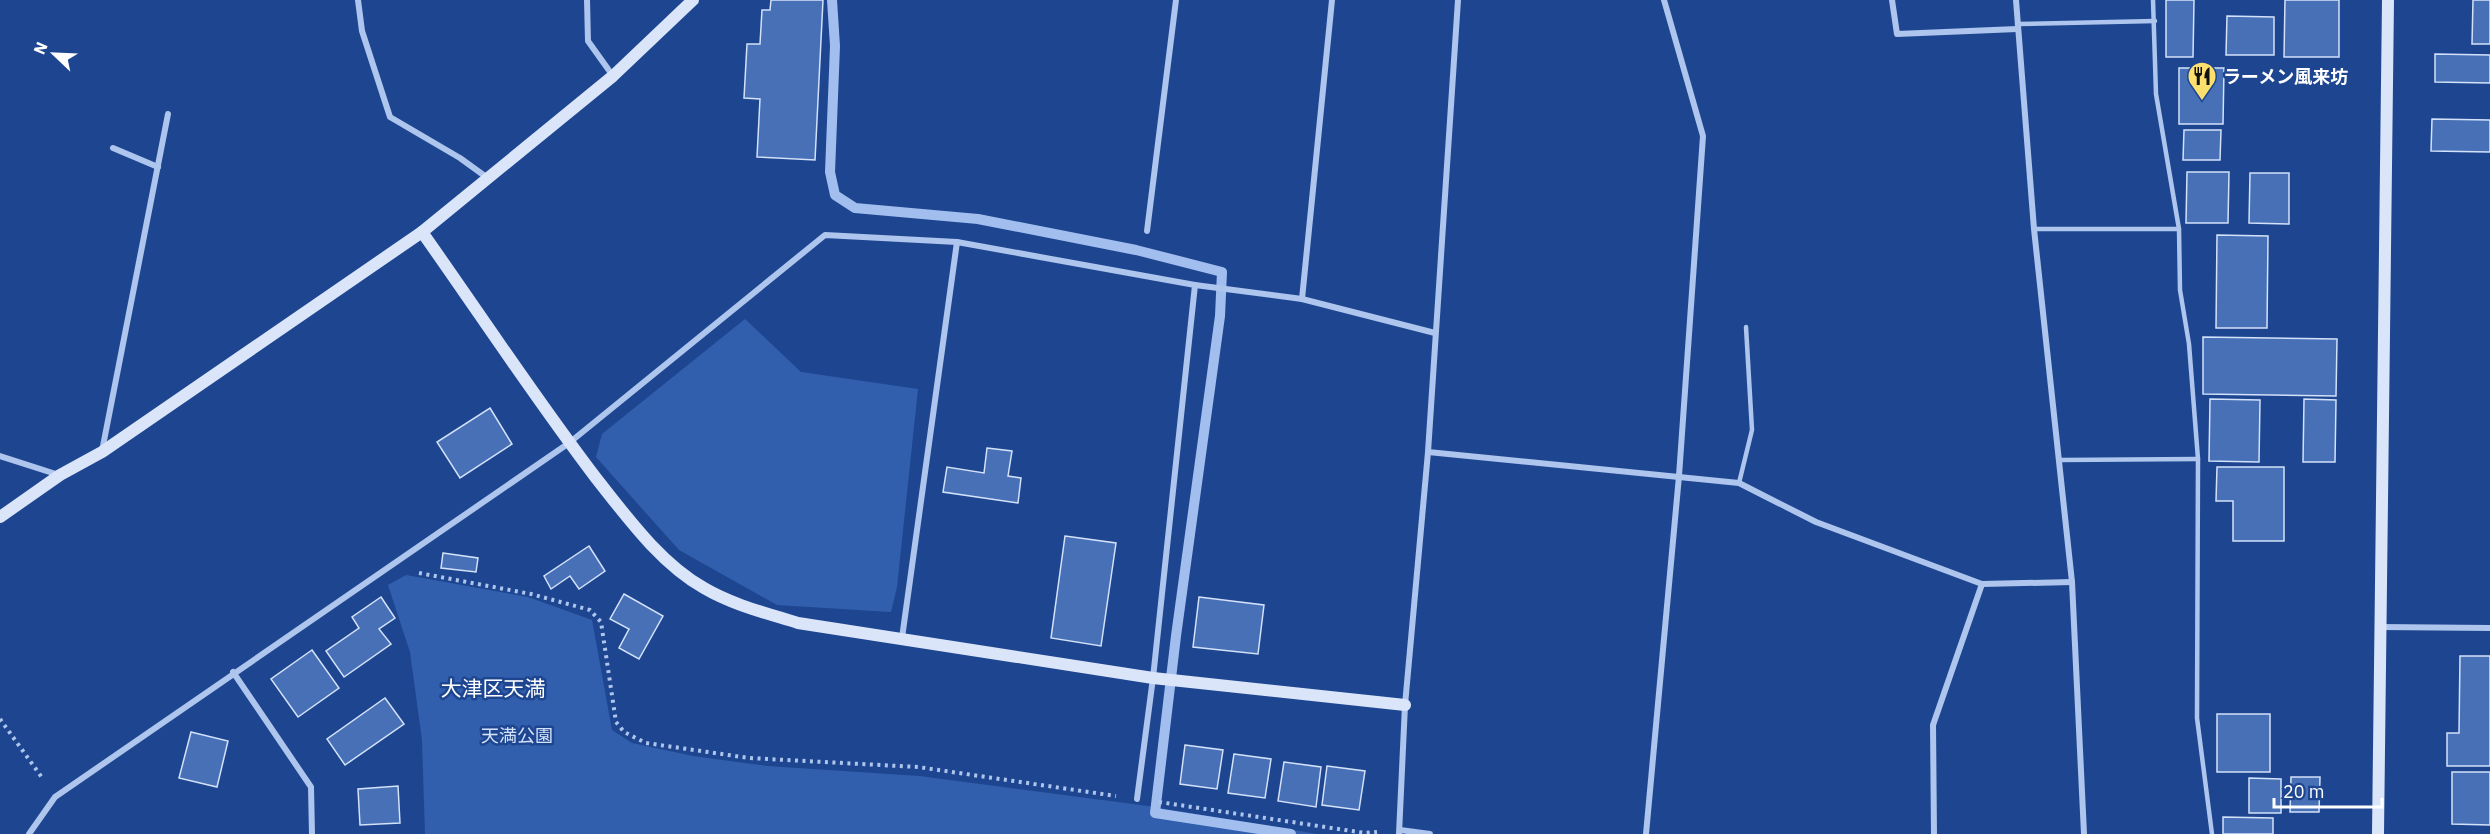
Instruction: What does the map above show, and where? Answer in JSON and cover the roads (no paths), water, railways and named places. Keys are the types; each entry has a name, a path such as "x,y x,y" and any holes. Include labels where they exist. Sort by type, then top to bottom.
{"street":[{"path":"358,0 362,31 390,117 460,158 489,179"},
{"path":"587,0 588,41 613,76"},
{"path":"0,517 60,475 102,452 422,232 613,76 693,0"},
{"path":"1147,231 1176,0"},
{"path":"1302,299 1332,0"},
{"path":"1430,834 1399,832 1405,705 1428,452 1458,0"},
{"path":"1646,834 1679,476 1703,136 1664,0"},
{"path":"1892,0 1897,34 2017,26"},
{"path":"2016,0 2034,229 2072,582 2084,834"},
{"path":"2378,834 2388,0"},
{"path":"102,452 168,114"},
{"path":"113,148 158,167"},
{"path":"422,232 569,443 637,530 660,554 703,588 746,607 798,623 1153,678 1405,705"},
{"path":"29,834 55,797 233,672 569,443 825,235 957,242 1195,285 1302,299 1435,333"},
{"path":"902,638 957,242"},
{"path":"1137,799 1153,678 1195,285"},
{"path":"1428,452 1739,483 1816,522 1982,584 2072,582"},
{"path":"0,456 60,475"},
{"path":"1935,834 1934,725 1982,584"},
{"path":"2380,627 2490,628"},
{"path":"233,672 311,787 312,834"}],"lane":[{"path":"2153,0 2156,94 2179,229 2180,290 2189,344 2198,459 2197,718 2212,834"},
{"path":"2017,26 2155,21"},
{"path":"2034,229 2179,229"},
{"path":"1739,483 1752,430 1746,327"},
{"path":"2060,460 2198,459"}],"waterway":[{"path":"832,0 835,46 830,172 835,195 855,208 978,219 1136,250 1222,272 1220,316 1176,636 1155,813 1291,834"}],"place":[{"name":"ラーメン風来坊","path":"2202,102"}],"district":[{"name":"大津区天満","path":"493,688"}],"park label":[{"name":"天満公園","path":"517,735"}]}
